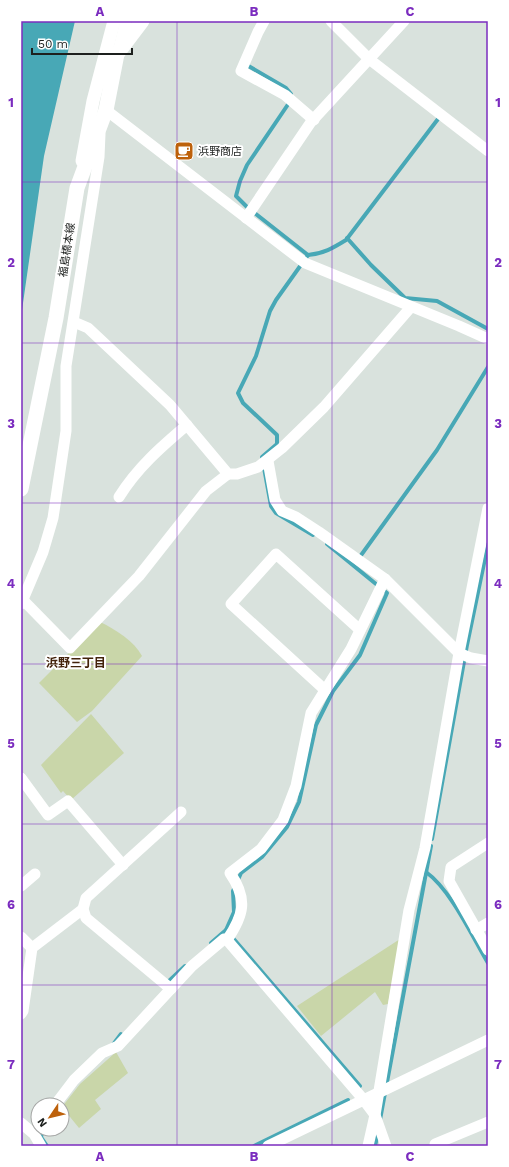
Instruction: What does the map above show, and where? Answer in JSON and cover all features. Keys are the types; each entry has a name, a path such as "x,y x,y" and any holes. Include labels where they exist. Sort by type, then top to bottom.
{"main road":[{"name":"福島橋本線","path":"21,490 56,318 78,188 106,110 117,54 142,21"}],"street":[{"path":"78,188 93,101 114,21"},
{"path":"117,54 126,21"},
{"path":"264,21 241,71 291,100 314,120"},
{"path":"331,21 369,59 488,151"},
{"path":"249,213 314,120 404,21"},
{"path":"106,110 249,213 303,262 488,339"},
{"path":"101,126 99,157 66,366 66,431 53,518 43,552 22,602 70,648 138,576 206,492 228,474 237,474 265,463 324,407 411,307"},
{"path":"74,322 88,328 170,405 228,474"},
{"path":"120,498 131,478 153,454 187,425"},
{"path":"265,463 275,500 282,511 302,521 357,560 382,585 464,655 488,661"},
{"path":"368,1146 376,1118 408,910 425,848 464,655 488,508"},
{"path":"325,690 231,604 276,554 360,630"},
{"path":"61,1097 74,1080 102,1053 118,1046 168,987 224,939 229,938 236,928 243,899 237,883 230,873 261,849 283,820 296,786 310,713 351,649 382,585"},
{"path":"21,778 48,815 68,801 123,865"},
{"path":"168,987 86,918 83,909 86,898 181,812"},
{"path":"488,843 451,867 449,882 488,950"},
{"path":"21,886 35,874"},
{"path":"21,1014 23,1011 32,948 83,909"},
{"path":"476,930 488,923"},
{"path":"21,937 32,948"},
{"path":"229,938 363,1099 376,1118 385,1141"},
{"path":"268,1146 379,1091 488,1040"},
{"path":"435,1144 488,1122"}],"green space":[{"path":"100,622 124,636 134,645 142,656 92,711 77,722 39,683"},
{"path":"91,714 124,753 71,800 63,791 61,793 41,765"},
{"path":"400,939 388,1004 383,1005 375,992 321,1036 297,1006"},
{"path":"116,1052 128,1073 95,1100 101,1109 79,1128 70,1117 70,1097 80,1084"}],"water":[{"path":"21,21 75,21 44,156 21,317"}],"waterway":[{"path":"245,64 286,88 291,94"},
{"path":"291,100 247,165 240,181 236,196 247,207 308,255 328,250 346,240 438,119"},
{"path":"347,238 371,265 405,298 437,301 488,329"},
{"path":"308,255 276,300 270,311 256,356 238,393 243,403 277,435 277,444 262,457 271,506 276,513 313,535"},
{"path":"359,558 437,450 488,367"},
{"path":"327,544 387,593 360,655 333,691 316,725 299,802 287,827 262,857 241,873 233,891 234,912 226,930 360,1086"},
{"path":"432,839 467,645 488,544"},
{"path":"380,1120 431,846"},
{"path":"426,872 444,890 468,927 488,963"},
{"path":"211,943 226,930"},
{"path":"168,984 170,980 185,966"},
{"path":"112,1046 121,1034"},
{"path":"254,1146 348,1100"},
{"path":"375,1146 378,1133"},
{"path":"41,1137 47,1146"}],"place":[{"name":"浜野商店","path":"184,151"}],"district":[{"name":"浜野三丁目","path":"76,663"}]}
